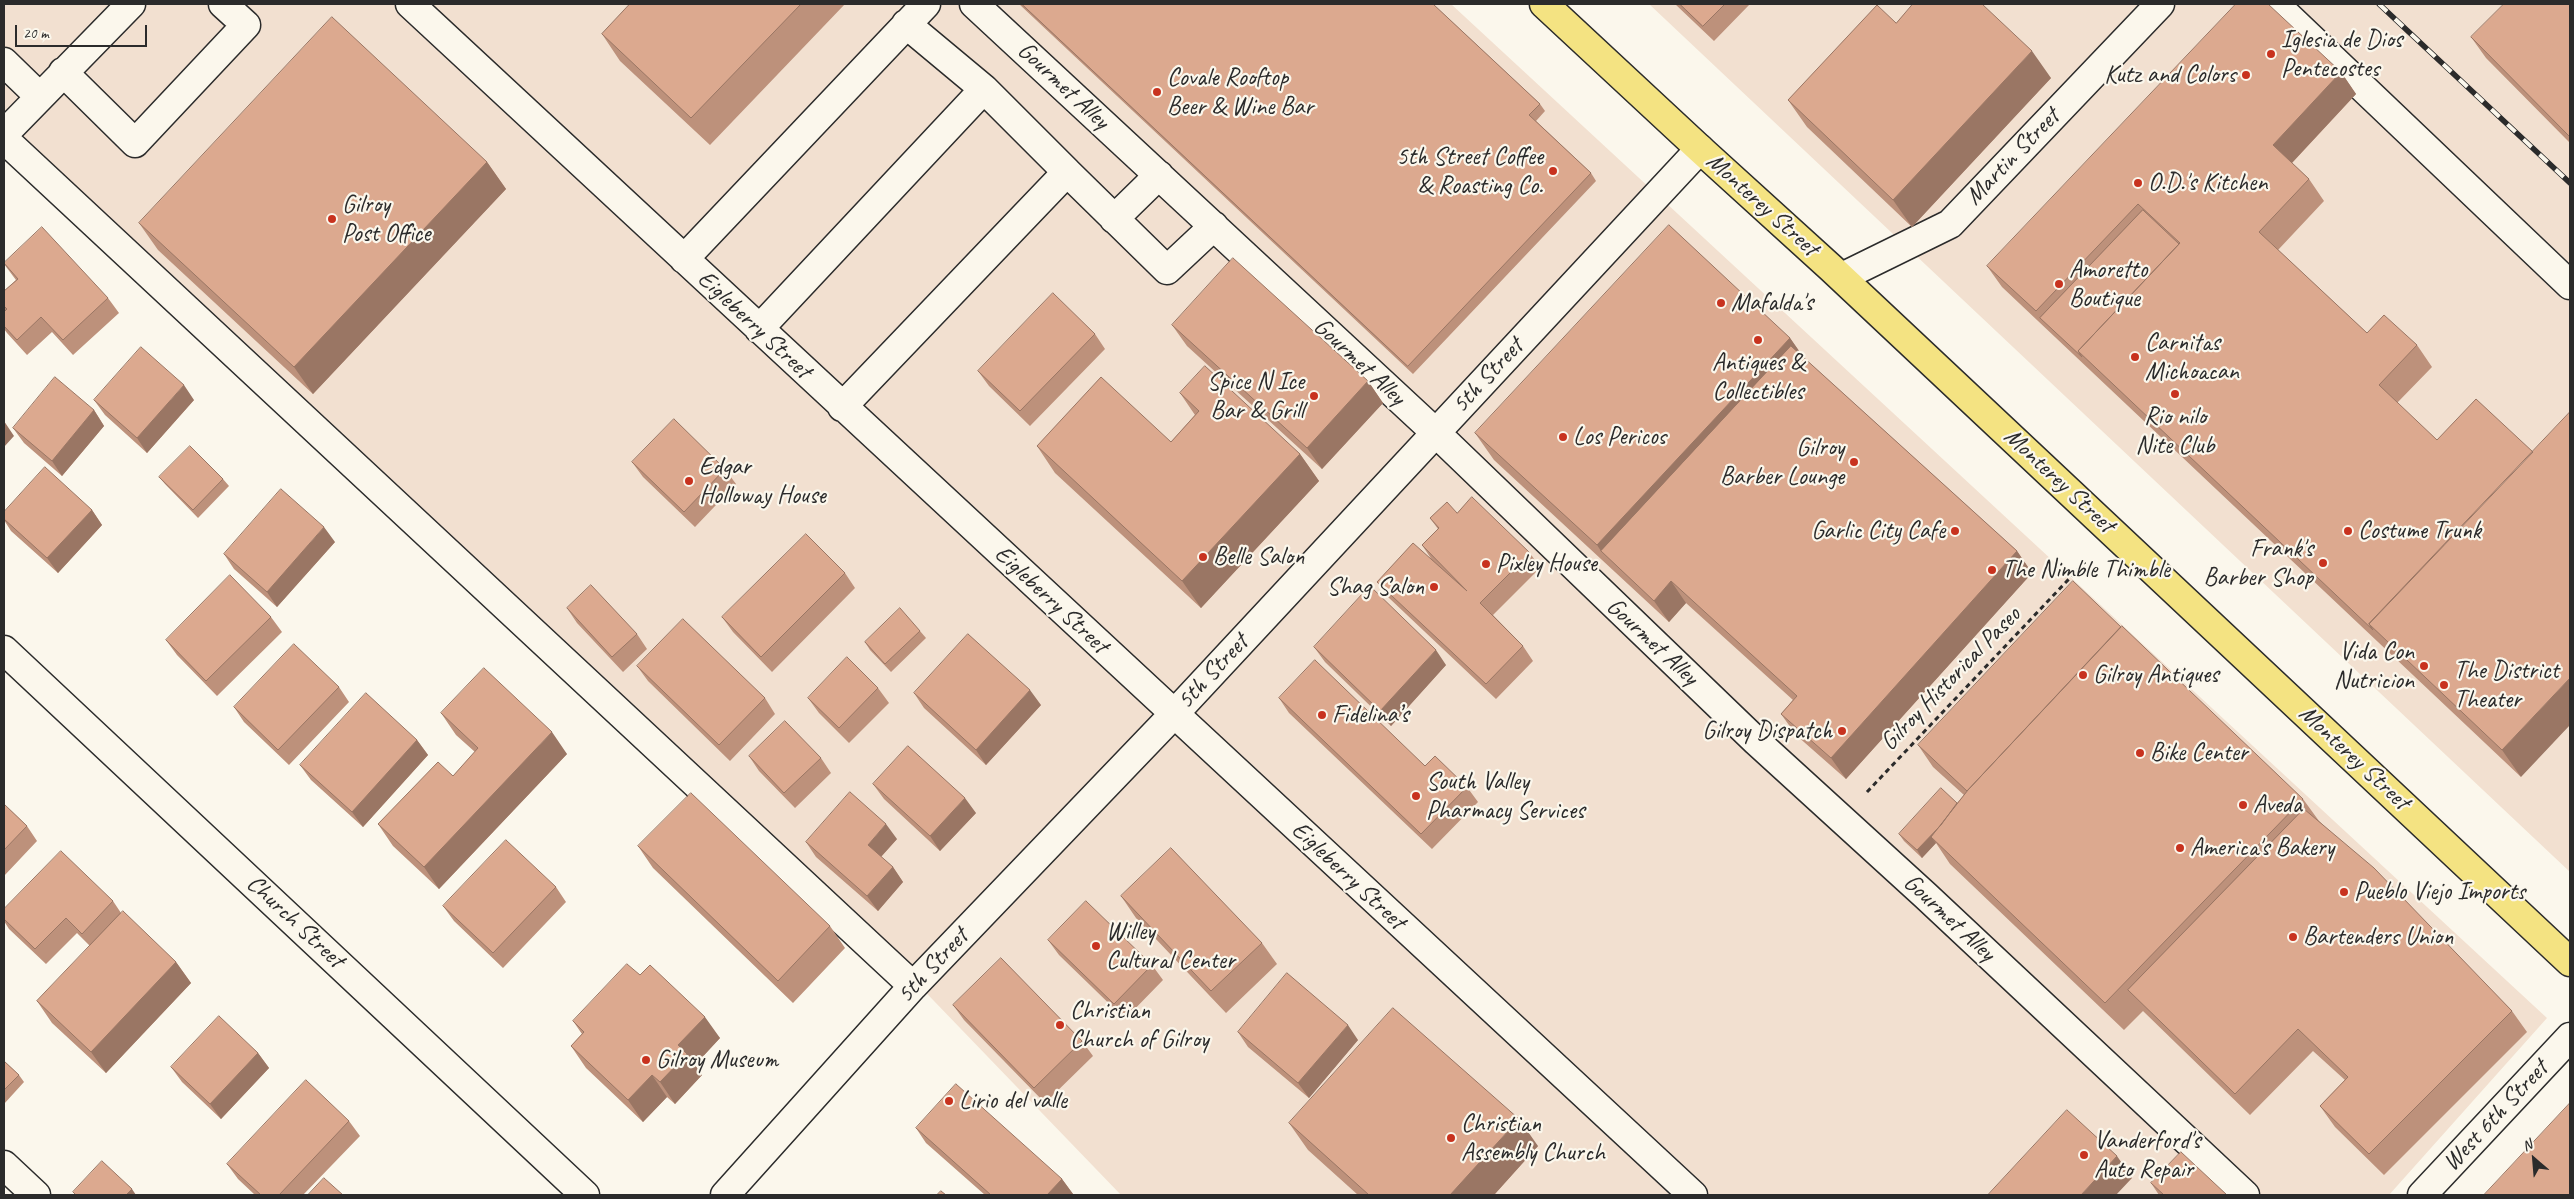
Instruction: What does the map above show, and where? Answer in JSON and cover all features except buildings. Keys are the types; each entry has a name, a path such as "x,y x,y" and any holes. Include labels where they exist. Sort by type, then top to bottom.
{"main road":[{"name":"Monterey Street","path":"1544,4 1700,149 1842,277 2570,962"}],"street":[{"path":"4,134 131,4"},
{"path":"64,72 135,143 246,25 223,4"},
{"name":"Eigleberry Street","path":"410,4 842,407 1694,1195"},
{"path":"684,259 926,4"},
{"name":"Gourmet Alley","path":"974,4 1435,432 1609,602 2245,1195"},
{"name":"Martin Street","path":"1842,277 1950,224 2160,4"},
{"path":"2275,4 2570,285"},
{"path":"906,24 984,89 1167,270 1214,226"},
{"path":"4,62 40,96"},
{"path":"759,329 984,89"},
{"path":"4,139 913,986"},
{"name":"5th Street","path":"725,1195 913,986 1174,714 1700,149"},
{"path":"842,407 1067,172"},
{"path":"1114,219 1159,176"},
{"name":"Church Street","path":"4,650 586,1195"},
{"name":"West 6th Street","path":"2422,1195 2570,1037"},
{"path":"4,1165 36,1195"}],"path":[{"name":"Gilroy Historical Paseo","path":"1842,819 2085,562"}],"shaded area":[{"path":"4,4 1451,4 2547,1018 2389,1195 1121,1195 854,918 4,129"},
{"path":"1649,4 2570,4 2570,872"}],"railway":[{"path":"2379,4 2570,183"}],"place":[{"name":"Iglesia de Dios Pentecostes","path":"2271,54"},
{"name":"Kutz and Colors","path":"2246,75"},
{"name":"Covale Rooftop Beer & Wine Bar","path":"1157,92"},
{"name":"5th Street Coffee & Roasting Co.","path":"1553,171"},
{"name":"O.D.'s Kitchen","path":"2138,183"},
{"name":"Gilroy Post Office","path":"332,219"},
{"name":"Amoretto Boutique","path":"2059,284"},
{"name":"Mafalda's","path":"1721,303"},
{"name":"Antiques & Collectibles","path":"1758,340"},
{"name":"Carnitas Michoacan","path":"2135,357"},
{"name":"Rio nilo Nite Club","path":"2175,394"},
{"name":"Spice N Ice Bar & Grill","path":"1314,396"},
{"name":"Los Pericos","path":"1563,437"},
{"name":"Gilroy Barber Lounge","path":"1854,462"},
{"name":"Edgar Holloway House","path":"689,481"},
{"name":"Garlic City Cafe","path":"1955,531"},
{"name":"Costume Trunk","path":"2348,531"},
{"name":"Belle Salon","path":"1203,557"},
{"name":"Frank's Barber Shop","path":"2323,563"},
{"name":"Pixley House","path":"1486,564"},
{"name":"The Nimble Thimble","path":"1992,570"},
{"name":"Shag Salon","path":"1434,587"},
{"name":"Vida Con Nutricion","path":"2424,666"},
{"name":"Gilroy Antiques","path":"2083,675"},
{"name":"The District Theater","path":"2444,685"},
{"name":"Fidelina’s","path":"1322,715"},
{"name":"Gilroy Dispatch","path":"1842,731"},
{"name":"Bike Center","path":"2140,753"},
{"name":"South Valley Pharmacy Services","path":"1416,796"},
{"name":"Aveda","path":"2243,805"},
{"name":"America's Bakery","path":"2180,848"},
{"name":"Pueblo Viejo Imports","path":"2344,892"},
{"name":"Bartenders Union","path":"2293,937"},
{"name":"Willey Cultural Center","path":"1096,946"},
{"name":"Christian Church of Gilroy","path":"1060,1025"},
{"name":"Gilroy Museum","path":"646,1060"},
{"name":"Lirio del valle","path":"949,1101"},
{"name":"Christian Assembly Church","path":"1451,1138"},
{"name":"Vanderford's Auto Repair","path":"2084,1155"}]}
